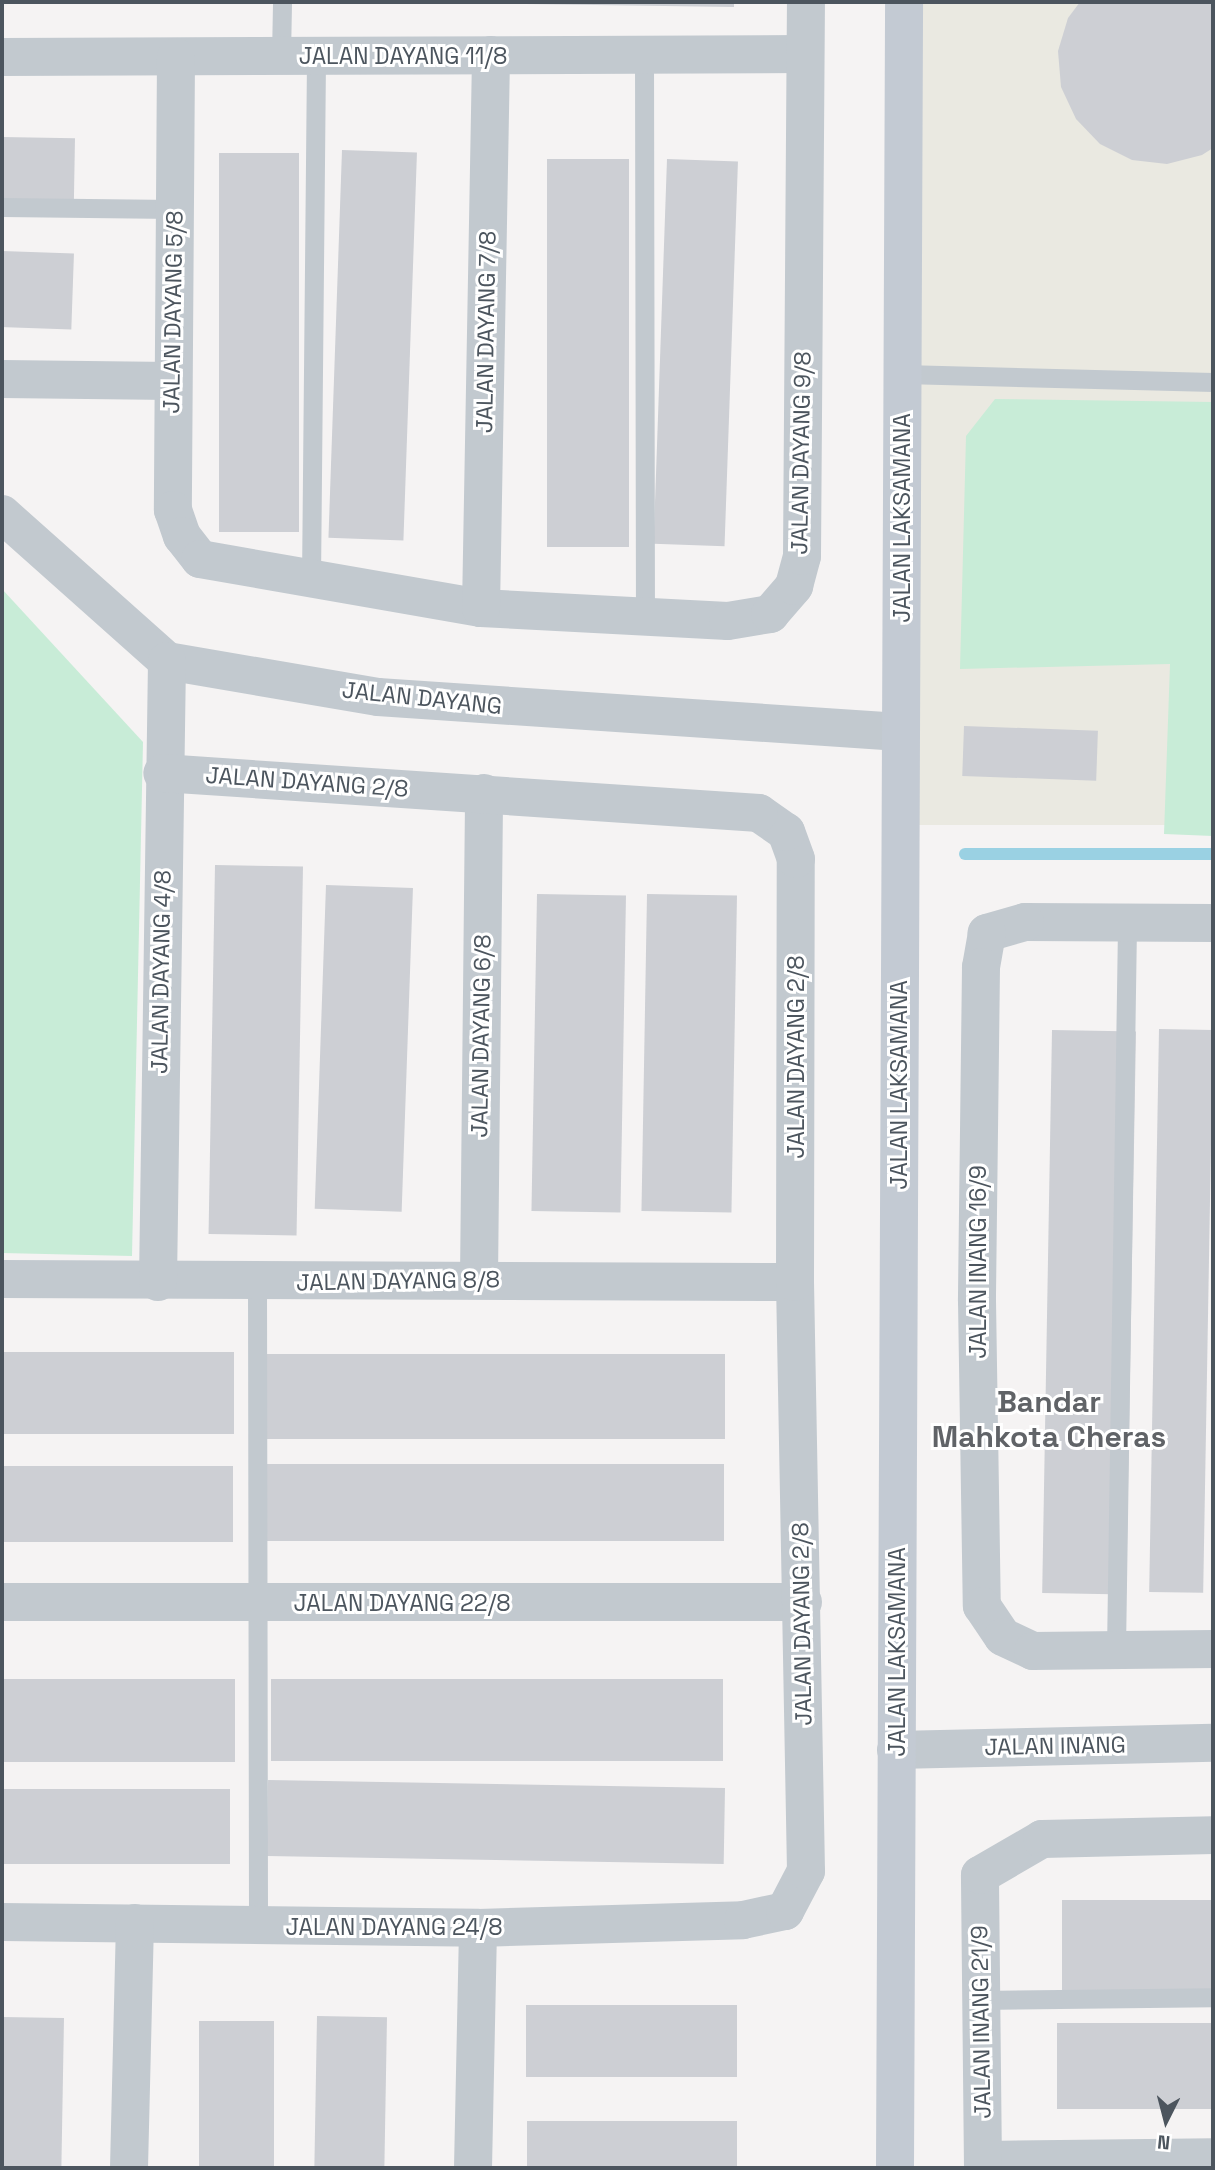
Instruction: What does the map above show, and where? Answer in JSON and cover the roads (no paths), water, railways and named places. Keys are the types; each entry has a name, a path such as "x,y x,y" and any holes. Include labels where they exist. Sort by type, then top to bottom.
{"street":[{"name":"JALAN DAYANG 9/8","path":"200,559 481,608 645,620 727,621 769,614 794,586 799,566 806,2"},
{"name":"JALAN LAKSAMANA","path":"895,2168 904,2"},
{"name":"JALAN DAYANG 11/8","path":"2,57 805,54"},
{"name":"JALAN DAYANG 7/8","path":"481,608 491,55"},
{"name":"JALAN DAYANG 5/8","path":"176,57 173,510 182,536 200,559"},
{"path":"2,379 172,381"},
{"path":"2,514 166,661"},
{"name":"JALAN DAYANG","path":"166,661 378,697 900,732"},
{"name":"JALAN DAYANG 4/8","path":"158,1283 162,773 166,661"},
{"name":"JALAN DAYANG 2/8","path":"162,773 759,813 786,832 796,859 795,1282 806,1871 785,1911"},
{"name":"JALAN DAYANG 6/8","path":"479,1279 484,793"},
{"name":"JALAN INANG 16/9","path":"1116,1650 1033,1651 1003,1637 982,1606 977,1301 981,967 987,933 1025,922 1127,922"},
{"path":"1127,922 1213,923"},
{"name":"JALAN DAYANG 8/8","path":"2,1279 158,1283 479,1279 795,1282"},
{"name":"JALAN DAYANG 22/8","path":"2,1602 803,1602"},
{"path":"1116,1650 1213,1649"},
{"name":"JALAN INANG","path":"896,1750 1213,1743"},
{"name":"JALAN INANG 21/9","path":"983,2164 979,2000 980,1875 1042,1839 1213,1835"},
{"name":"JALAN DAYANG 24/8","path":"2,1922 135,1923 258,1928 478,1928 744,1920 785,1911"},
{"path":"129,2168 135,1923"},
{"path":"473,2168 478,1928"},
{"path":"983,2164 1213,2157"}],"lane":[{"path":"282,2 299,56 311,580"},
{"path":"644,55 645,620"},
{"path":"2,207 174,209"},
{"path":"903,374 1213,382"},
{"path":"1116,1650 1127,922"},
{"path":"257,1282 258,1928"},
{"path":"979,2000 1213,1997"}],"waterway":[{"path":"965,854 1213,854"}],"district":[{"name":"Bandar Mahkota Cheras","path":"1049,1419"}]}
